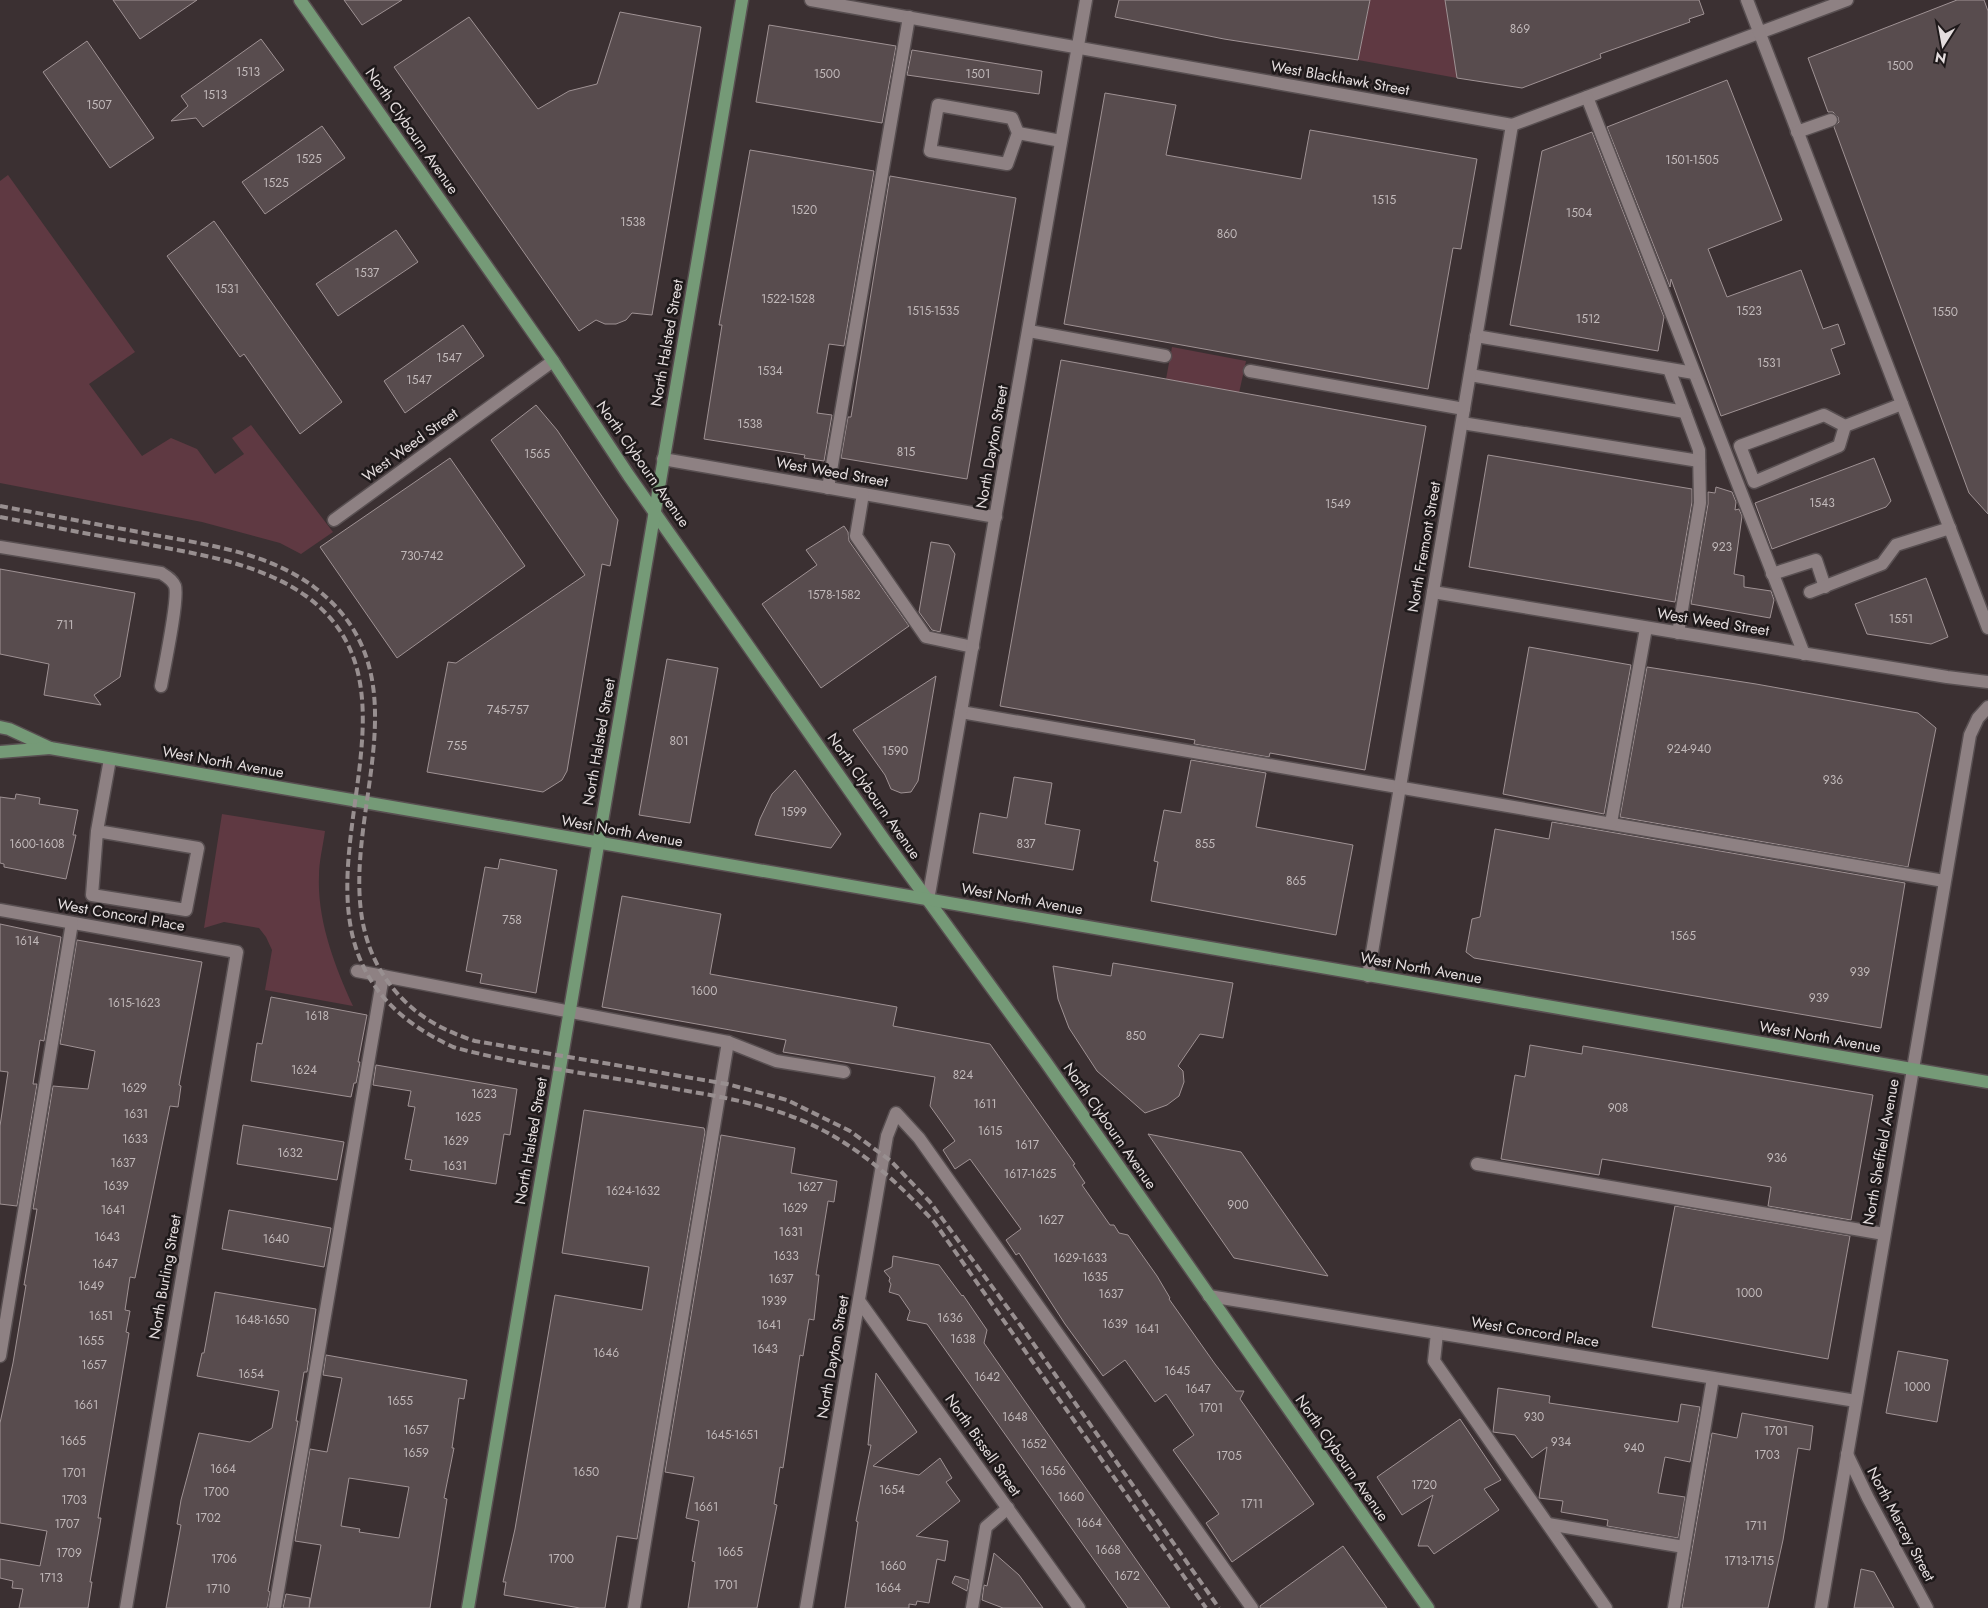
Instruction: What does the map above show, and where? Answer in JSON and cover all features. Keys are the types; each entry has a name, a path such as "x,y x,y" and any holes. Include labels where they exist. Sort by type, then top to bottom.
{"main road":[{"name":"North Clybourn Avenue","path":"300,0 553,362 654,512 928,900 1045,1061 1428,1608"},
{"name":"North Halsted Street","path":"468,1608 742,0"},
{"name":"West North Avenue","path":"0,727 9,728 50,748"},
{"name":"West North Avenue","path":"0,752 50,748 598,844 1988,1082"}],"street":[{"name":"West Blackhawk Street","path":"811,0 1512,124 1847,0"},
{"name":"North Dayton Street","path":"928,900 1086,0"},
{"path":"1747,0 1988,628"},
{"path":"828,488 909,18"},
{"path":"1587,97 1804,654"},
{"path":"938,105 1012,118 1018,133 1007,164 930,151 938,105"},
{"path":"1798,132 1831,120"},
{"name":"North Fremont Street","path":"1368,976 1512,124"},
{"path":"1018,133 1062,141"},
{"path":"1029,331 1165,356"},
{"path":"1476,336 1694,373"},
{"name":"West Weed Street","path":"334,520 553,362"},
{"path":"1670,369 1699,450 1700,503 1678,633"},
{"path":"1250,371 1464,409"},
{"path":"1470,375 1685,412"},
{"path":"1845,426 1840,446 1754,482 1740,446 1824,415 1845,426 1902,404"},
{"path":"1462,423 1699,461"},
{"name":"West Weed Street","path":"663,460 996,517"},
{"path":"863,494 856,536 926,637 973,648"},
{"path":"1810,592 1882,564 1896,545 1950,528"},
{"path":"0,547 161,573 170,578 174,584 175,602 161,686"},
{"path":"1772,574 1816,560 1825,586"},
{"name":"West Weed Street","path":"1433,592 1947,678 1988,682"},
{"path":"1610,823 1646,628"},
{"name":"North Sheffield Avenue","path":"1821,1608 1970,735 1978,718 1988,707"},
{"path":"961,712 1944,881"},
{"path":"97,831 198,848 186,910 92,895 97,831 110,759"},
{"name":"West Concord Place","path":"0,910 237,952"},
{"path":"0,1356 72,923"},
{"name":"North Burling Street","path":"126,1608 237,952"},
{"path":"357,971 728,1042 776,1061 844,1072"},
{"path":"275,1608 383,976"},
{"path":"634,1608 728,1042"},
{"name":"North Dayton Street","path":"806,1608 887,1136 896,1113 918,1138 1252,1608"},
{"path":"1477,1164 1884,1234"},
{"name":"West Concord Place","path":"1209,1296 1856,1401"},
{"name":"North Bissell Street","path":"860,1302 1079,1608"},
{"path":"1437,1333 1434,1361 1606,1608"},
{"path":"1674,1608 1713,1378"},
{"name":"North Marcey Street","path":"1847,1454 1868,1498 1927,1608"},
{"path":"972,1608 986,1527 1008,1508"},
{"path":"1548,1524 1684,1547"}],"shaded area":[{"path":"1370,0 1445,0 1457,78 1358,60"},
{"path":"8,175 135,352 89,384 142,456 171,438 197,449 215,474 244,454 232,438 251,425 333,532 301,554 280,543 202,522 0,483 0,181"},
{"path":"1172,347 1246,361 1239,393 1166,379"},
{"path":"222,814 325,831 319,870 321,909 328,943 353,1006 265,990 272,950 259,928 224,922 204,928"}],"building":[{"path":"113,0 197,0 140,39"},
{"path":"344,0 402,0 362,25"},
{"path":"1119,0 1370,0 1358,60 1224,39 1115,17"},
{"path":"1445,0 1699,0 1704,14 1689,19 1690,22 1600,54 1601,58 1522,88 1457,78"},
{"path":"1957,0 1984,0 1988,11 1988,514 1969,493 1834,127 1839,122 1838,117 1833,112 1828,112 1808,58"},
{"path":"620,12 701,27 652,315 632,313 626,320 616,324 605,324 596,320 579,331 394,67 469,17 538,109 569,91 597,84"},
{"path":"769,25 896,46 882,123 756,102"},
{"path":"261,39 284,70 203,127 196,118 171,121 188,106 181,96"},
{"path":"87,41 154,138 110,168 43,72"},
{"path":"912,50 1042,71 1039,94 907,75"},
{"path":"1727,80 1782,220 1708,249 1727,297 1801,270 1823,329 1838,324 1845,344 1831,349 1840,374 1721,416 1671,279 1670,287 1607,127"},
{"path":"1105,93 1176,105 1166,155 1301,179 1310,130 1477,159 1461,249 1453,248 1428,389 1064,324"},
{"path":"322,126 345,158 265,214 242,182"},
{"path":"1592,132 1664,317 1658,351 1510,325 1542,151"},
{"path":"750,150 874,171 844,346 829,344 817,413 832,415 824,461 804,458 805,455 704,439 722,325 719,325"},
{"path":"890,176 1016,198 967,479 841,458 848,417 851,417"},
{"path":"214,221 342,402 300,434 244,354 240,357 167,256"},
{"path":"396,230 418,262 338,316 316,284"},
{"path":"463,325 484,356 405,413 384,381"},
{"path":"1061,360 1426,426 1365,770 1270,753 1269,757 1194,744 1195,740 1000,706"},
{"path":"536,405 557,430 618,520 610,566 602,564 567,771 562,780 543,792 427,772 448,662 456,663 585,575 491,440"},
{"path":"1488,455 1692,489 1692,502 1675,602 1469,567"},
{"path":"450,458 525,566 397,658 320,547"},
{"path":"1874,458 1891,501 1886,507 1772,549 1755,503"},
{"path":"1716,487 1732,492 1736,502 1735,510 1739,509 1742,516 1734,574 1744,576 1744,587 1771,591 1774,600 1770,618 1691,604 1708,504 1708,492 1715,493"},
{"path":"844,526 848,532 849,541 909,626 821,688 762,604 817,565 806,550"},
{"path":"931,542 949,545 955,554 940,632 932,630 919,612"},
{"path":"0,569 135,593 120,677 94,695 101,705 44,695 49,664 0,654"},
{"path":"1926,578 1948,637 1931,644 1867,634 1855,604"},
{"path":"1529,647 1631,665 1604,814 1503,794"},
{"path":"667,659 718,668 690,823 639,815"},
{"path":"1647,667 1918,713 1936,728 1908,867 1620,817"},
{"path":"936,676 918,781 911,792 901,793 891,789 885,775 853,730"},
{"path":"1191,760 1266,773 1256,827 1353,845 1336,935 1151,901 1158,862 1154,861 1164,810 1181,813"},
{"path":"795,770 841,834 831,848 755,835 760,819 772,794"},
{"path":"1014,777 1052,783 1045,824 1080,830 1073,870 973,853 980,813 1007,818"},
{"path":"16,794 40,798 39,804 78,810 73,835 76,835 66,879 4,867 4,864 0,863 0,797 15,799"},
{"path":"1552,822 1905,883 1881,1028 1474,958 1466,952 1472,919 1480,917 1495,829 1549,839"},
{"path":"500,859 557,870 536,993 480,983 482,974 466,971 485,867 498,869"},
{"path":"622,896 721,914 710,974 897,1007 893,1026 990,1044 1075,1164 1073,1165 1085,1183 1082,1185 1110,1225 1114,1225 1119,1233 1128,1235 1157,1276 1169,1299 1215,1364 1236,1391 1244,1391 1240,1399 1314,1504 1232,1562 1206,1523 1219,1514 1173,1450 1194,1435 1166,1394 1155,1402 1125,1360 1103,1376 1065,1324 1019,1253 1016,1255 1006,1240 1021,1229 970,1159 955,1169 943,1150 955,1141 930,1106 935,1077 783,1052 786,1040 602,1007"},
{"path":"0,924 61,937 44,1041 40,1040 33,1084 37,1084 17,1206 0,1204 0,1126 8,1072 0,1071"},
{"path":"77,940 202,962 179,1085 181,1086 178,1107 170,1106 135,1278 130,1277 125,1310 130,1311 126,1332 129,1333 98,1518 101,1518 90,1582 92,1582 88,1608 19,1608 23,1589 12,1588 13,1581 0,1578 0,1559 40,1566 47,1531 0,1523 0,1423 13,1363 26,1285 24,1285 37,1209 33,1209 53,1086 88,1089 95,1051 60,1044"},
{"path":"1113,963 1233,983 1223,1038 1200,1034 1178,1066 1183,1071 1184,1082 1179,1096 1167,1105 1145,1113 1097,1071 1069,1028 1058,999 1053,966 1111,976"},
{"path":"271,997 367,1015 356,1083 354,1083 351,1097 251,1081 257,1043 262,1044"},
{"path":"1530,1045 1582,1054 1583,1046 1873,1095 1851,1220 1768,1206 1771,1187 1602,1159 1599,1175 1501,1159 1515,1075 1525,1077"},
{"path":"376,1065 517,1089 510,1135 504,1134 496,1184 410,1170 412,1160 405,1159 415,1107 408,1106 411,1091 373,1085"},
{"path":"584,1110 704,1128 705,1132 637,1539 617,1536 605,1608 580,1608 504,1595 506,1582 503,1582 515,1529 555,1295 642,1310 649,1267 562,1253"},
{"path":"243,1125 344,1142 337,1180 237,1164"},
{"path":"1148,1134 1241,1152 1328,1276 1234,1258"},
{"path":"721,1135 795,1148 791,1173 837,1181 834,1202 828,1201 816,1275 819,1275 814,1320 809,1319 803,1356 800,1355 783,1468 780,1467 774,1504 777,1505 757,1608 688,1608 695,1562 692,1561 699,1521 686,1518 694,1477 665,1472"},
{"path":"1675,1206 1850,1236 1828,1359 1652,1327"},
{"path":"229,1210 331,1228 324,1267 222,1249"},
{"path":"893,1256 939,1265 963,1295 987,1330 984,1343 1170,1608 1128,1608 927,1324 907,1320 910,1311 899,1295 889,1292 890,1278 884,1271 892,1267"},
{"path":"215,1292 316,1309 307,1372 304,1372 296,1421 298,1421 268,1591 270,1592 267,1608 166,1608 181,1525 177,1524 181,1500 199,1433 250,1442 272,1428 279,1391 197,1376 202,1353 204,1353"},
{"path":"1898,1351 1948,1360 1937,1422 1886,1413"},
{"path":"326,1355 467,1380 464,1399 459,1398 452,1448 454,1448 444,1498 447,1499 430,1608 309,1608 321,1545 295,1541 310,1449 327,1452 342,1378 323,1375","holes":["349,1478 409,1487 399,1538 359,1532 360,1529 341,1526"]},
{"path":"876,1373 917,1432 873,1466 919,1475 940,1458 952,1478 946,1482 960,1501 916,1536 948,1541 945,1561 937,1559 929,1603 917,1601 916,1605 909,1604 909,1608 845,1608 858,1522 856,1521 871,1445 868,1445"},
{"path":"1498,1388 1550,1396 1549,1403 1678,1422 1681,1404 1700,1407 1690,1462 1665,1457 1658,1493 1685,1497 1678,1538 1607,1526 1608,1520 1561,1512 1563,1501 1539,1498 1547,1447 1532,1458 1515,1435 1493,1432"},
{"path":"1742,1413 1813,1426 1810,1450 1798,1448 1783,1540 1768,1608 1682,1608 1712,1433 1737,1438"},
{"path":"1460,1419 1501,1480 1484,1489 1499,1510 1434,1554 1428,1546 1418,1546 1433,1495 1402,1515 1377,1477"},
{"path":"1343,1546 1387,1608 1260,1608 1260,1606"},
{"path":"994,1553 1019,1575 1043,1608 1003,1608 982,1600 984,1585 987,1586"},
{"path":"1861,1569 1874,1572 1894,1608 1854,1608"},
{"path":"955,1576 969,1580 967,1591 952,1583"},
{"path":"286,1594 310,1598 309,1608 283,1608"}],"railway":[{"path":"0,506 211,545 275,565 314,587 353,629 371,675 375,725 359,882 365,932 386,979 395,991 425,1018 449,1031 475,1041 727,1084 787,1100 850,1131 891,1161 930,1202 1021,1326 1219,1608"},
{"path":"0,517 183,551 226,561 268,575 306,596 347,643 362,699 360,760 347,888 356,948 388,1002 453,1047 536,1065 735,1100 792,1116 828,1133 858,1152 898,1185 935,1223 1206,1608"}]}
